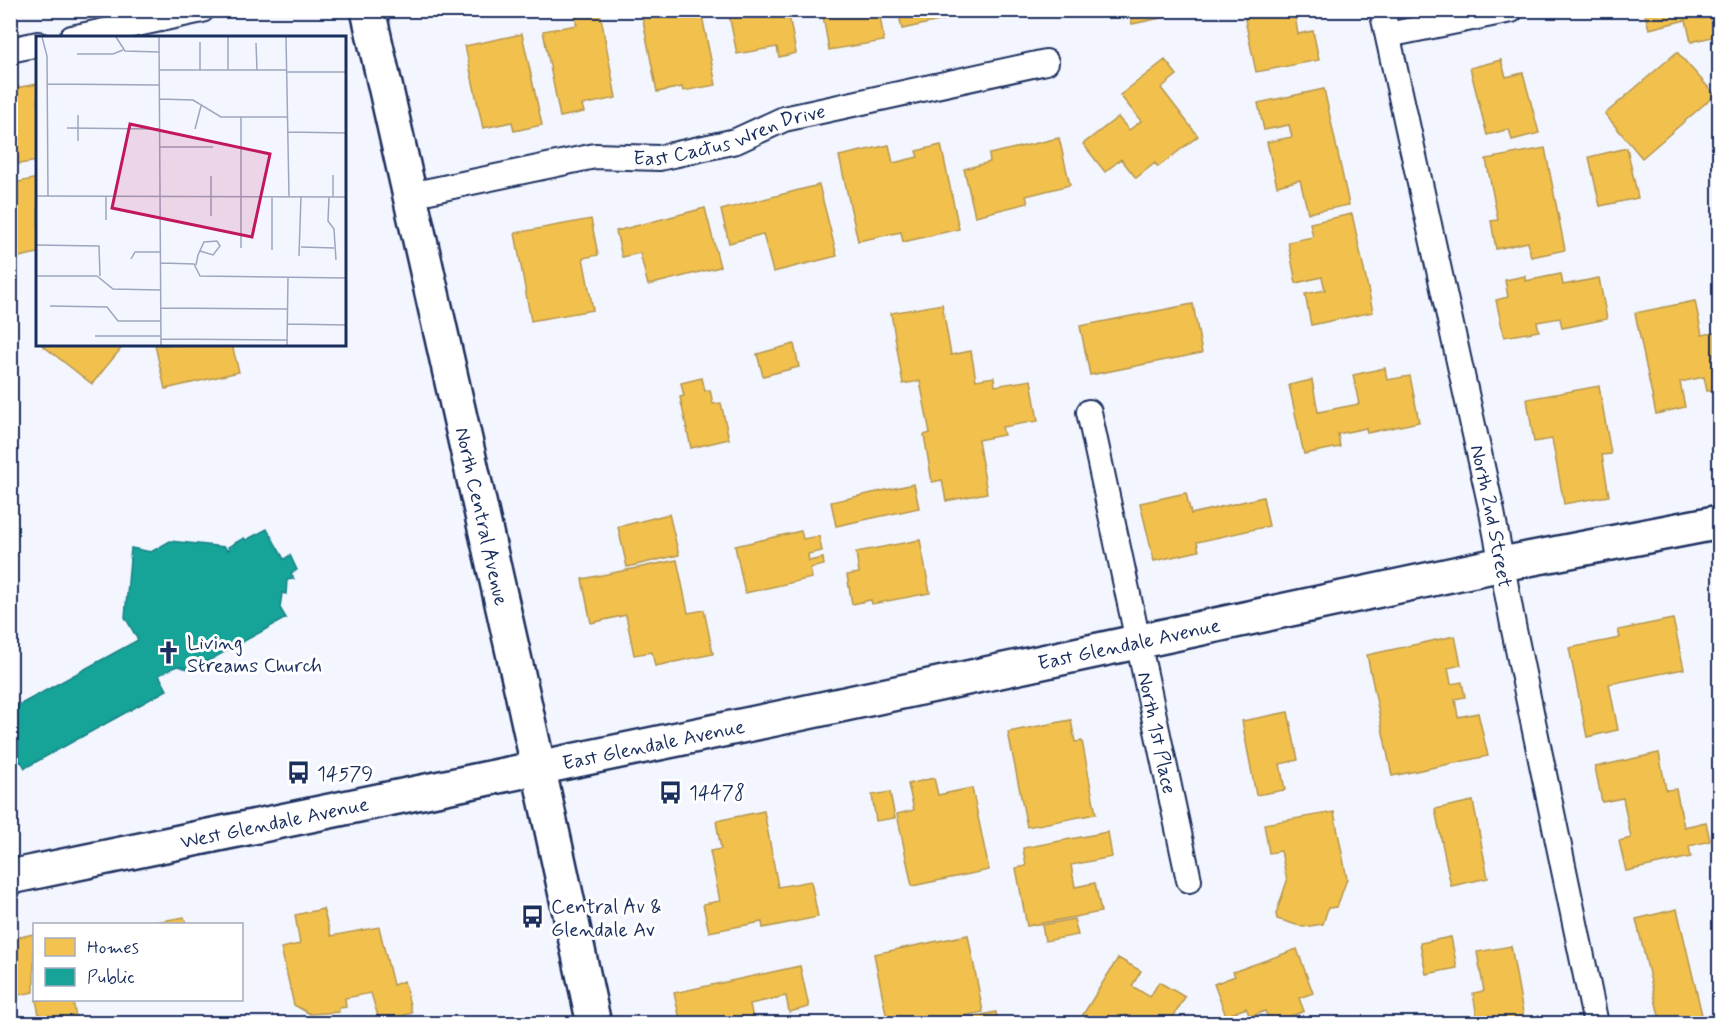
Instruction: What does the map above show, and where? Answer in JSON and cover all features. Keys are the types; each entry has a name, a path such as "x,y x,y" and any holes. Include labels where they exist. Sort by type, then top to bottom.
{"main road":[{"name":"North Central Avenue","path":"368,10 539,768 594,1023"},
{"name":"East Glendale Avenue","path":"539,768 1502,564 1719,522"},
{"name":"West Glendale Avenue","path":"10,877 539,768"}],"street":[{"path":"91,36 129,32 202,10"},
{"name":"North 2nd Street","path":"1383,10 1492,512 1514,630 1596,1023"},
{"path":"1388,36 1511,10"},
{"path":"10,50 36,44"},
{"name":"East Cactus Wren Drive","path":"410,195 595,156 659,158 736,141 784,119 1046,62"},
{"name":"North 1st Place","path":"1089,411 1140,641 1189,880"}],"building: Homes":[{"path":"641,10 692,10 692,13 701,11 716,85 683,91 682,87 657,92"},
{"path":"728,10 788,10 796,53 779,57 777,47 737,54"},
{"path":"822,10 879,10 884,41 829,50"},
{"path":"898,10 942,10 944,20 902,29"},
{"path":"1129,10 1170,10 1171,16 1132,24"},
{"path":"1243,10 1294,10 1298,34 1313,31 1319,60 1256,72"},
{"path":"1644,10 1700,10 1702,17 1716,14 1720,35 1691,42 1686,20 1649,29"},
{"path":"600,12 616,98 582,105 584,112 560,117 543,31 577,25 575,17"},
{"path":"522,34 542,125 514,131 512,122 483,128 465,46"},
{"path":"1677,52 1715,95 1642,158 1605,114"},
{"path":"1165,60 1177,75 1161,88 1198,136 1158,167 1155,163 1136,178 1121,159 1105,172 1083,144 1118,117 1129,130 1141,121 1120,95"},
{"path":"1501,60 1506,77 1523,73 1539,133 1512,140 1509,129 1487,135 1470,68"},
{"path":"36,84 36,161 19,164 10,122 10,89"},
{"path":"1324,89 1349,205 1308,213 1300,180 1277,186 1267,142 1292,137 1289,125 1264,130 1258,103"},
{"path":"1059,138 1070,185 1026,196 1028,203 975,216 964,169 990,162 989,154"},
{"path":"889,145 893,163 918,157 916,151 941,145 959,229 903,242 901,232 858,241 839,156"},
{"path":"1545,148 1565,250 1531,257 1528,242 1496,249 1491,221 1498,220 1486,159"},
{"path":"1627,148 1638,198 1600,206 1589,157"},
{"path":"36,178 36,253 19,257 10,218 10,195 17,194 14,183"},
{"path":"819,185 837,256 773,272 763,234 729,243 721,210"},
{"path":"705,208 720,267 648,285 640,253 622,257 616,231"},
{"path":"1352,214 1373,312 1311,325 1305,294 1325,290 1322,277 1296,283 1288,242 1313,237 1310,223"},
{"path":"591,219 598,255 583,258 593,310 531,321 515,233"},
{"path":"1561,274 1563,285 1599,278 1607,319 1562,328 1560,318 1537,322 1539,331 1504,337 1496,300 1508,297 1505,280 1525,276 1525,281"},
{"path":"1695,301 1702,335 1720,332 1720,388 1707,391 1704,377 1680,382 1685,407 1656,414 1635,313"},
{"path":"942,304 951,355 971,351 976,380 994,377 995,386 1031,380 1038,421 1002,427 1004,435 978,440 987,493 946,501 942,480 932,482 924,435 930,433 920,381 903,384 891,313"},
{"path":"1193,304 1202,353 1090,375 1080,326"},
{"path":"794,344 799,367 763,376 757,354"},
{"path":"43,346 123,346 92,384"},
{"path":"155,346 232,346 239,372 165,389"},
{"path":"1385,368 1387,380 1410,376 1419,422 1367,433 1366,428 1338,434 1340,447 1304,454 1289,385 1312,380 1318,412 1359,404 1353,375"},
{"path":"702,378 705,391 710,390 713,404 721,403 729,439 691,448 680,397 684,396 681,383"},
{"path":"1599,386 1611,454 1602,455 1609,496 1564,504 1552,439 1534,442 1527,399"},
{"path":"914,484 919,508 836,526 831,502"},
{"path":"1186,493 1191,514 1263,497 1269,526 1197,542 1199,551 1154,561 1140,503"},
{"path":"669,514 679,555 627,567 618,527"},
{"path":"801,531 803,539 819,536 822,551 808,554 809,561 823,558 824,565 810,568 812,578 745,593 735,546"},
{"path":"920,540 930,593 872,604 871,600 852,604 847,575 859,573 856,552"},
{"path":"677,560 688,613 704,610 713,654 655,666 652,652 634,655 626,615 591,623 582,579"},
{"path":"1673,619 1684,669 1609,684 1618,730 1587,737 1569,648 1620,638 1618,630"},
{"path":"1455,636 1461,665 1448,668 1451,684 1462,682 1465,697 1455,699 1458,717 1478,713 1488,756 1392,776 1367,655"},
{"path":"1288,712 1298,760 1280,764 1285,790 1256,795 1242,721"},
{"path":"1071,720 1075,742 1082,741 1096,814 1027,827 1008,732"},
{"path":"1659,753 1666,790 1676,789 1684,827 1706,822 1710,841 1689,846 1691,857 1626,871 1619,841 1631,838 1623,798 1602,802 1595,767"},
{"path":"934,778 938,795 972,788 989,870 912,886 897,814 914,810 908,784"},
{"path":"890,792 895,818 876,821 872,795"},
{"path":"1473,801 1488,878 1451,886 1435,809"},
{"path":"764,811 778,887 811,881 818,917 763,928 762,922 709,932 703,904 720,901 710,851 721,849 716,821"},
{"path":"1334,812 1347,879 1337,907 1328,908 1323,924 1303,927 1277,919 1276,914 1287,881 1281,851 1269,853 1264,824"},
{"path":"1108,832 1112,857 1071,865 1075,887 1095,883 1101,912 1027,926 1016,868 1026,866 1023,848"},
{"path":"323,909 331,936 379,927 393,985 404,981 412,1013 380,1023 371,993 345,998 346,1007 339,1008 339,1012 310,1014 294,1005 281,948 300,944 295,915"},
{"path":"1677,909 1702,1015 1661,1024 1636,919"},
{"path":"184,917 186,923 150,923"},
{"path":"1074,919 1078,935 1045,941 1042,925"},
{"path":"33,934 33,992 18,995 16,984 10,985 10,939"},
{"path":"968,935 983,1012 926,1024 888,1024 874,954"},
{"path":"1451,937 1457,968 1426,974 1420,943"},
{"path":"1511,946 1525,1024 1455,1024 1454,1021 1477,1017 1473,993 1484,991 1477,952"},
{"path":"1297,949 1313,993 1299,998 1304,1011 1271,1024 1265,1011 1250,1017 1246,1008 1226,1016 1214,984 1235,976 1233,972"},
{"path":"1118,958 1141,971 1132,986 1150,997 1159,982 1185,997 1169,1024 1084,1024 1079,1021"},
{"path":"800,966 809,1007 789,1012 786,996 750,1004 754,1024 681,1024 674,993"},
{"path":"36,1001 73,1001 77,1024 41,1024"},
{"path":"996,1012 998,1024 963,1024 962,1019"}],"building: Public":[{"name":"Living Streams Church","path":"267,529 284,559 290,555 297,570 291,573 294,579 287,580 286,594 282,593 280,608 286,618 192,670 177,666 159,675 167,690 25,768 21,761 10,767 10,710 138,640 125,617 131,548 151,552 170,541 225,547 227,551 228,547 244,538 246,540"}],"place":[{"name":"Living Streams Church","path":"169,653"},
{"name":"14579","path":"299,773"},
{"name":"14478","path":"671,792"},
{"name":"Central Av & Glendale Av","path":"533,917"}]}
